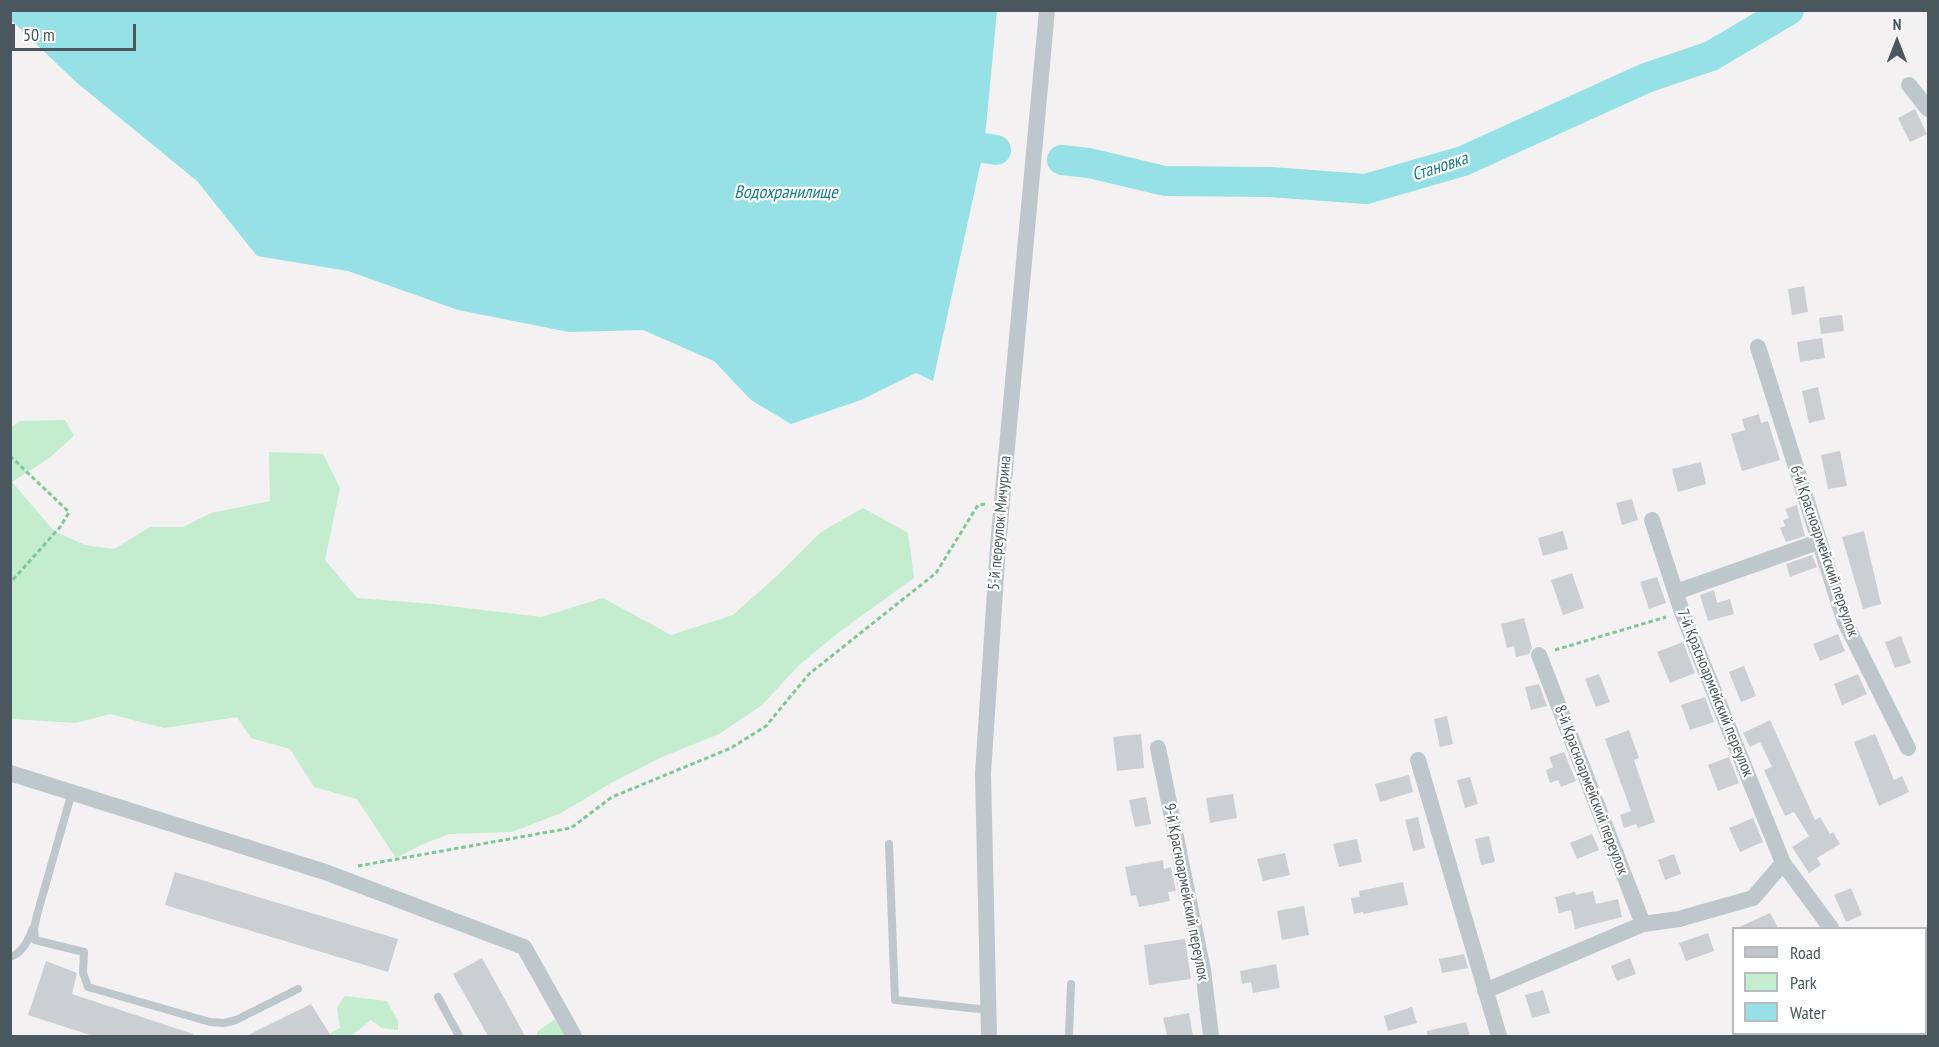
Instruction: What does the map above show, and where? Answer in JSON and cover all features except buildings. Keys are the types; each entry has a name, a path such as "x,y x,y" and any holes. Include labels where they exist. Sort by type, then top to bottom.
{"street":[{"name":"5-й переулок Мичурина","path":"989,1036 983,773 1002,501 1047,10"},
{"path":"1909,85 1929,109"},
{"name":"6-й Красноармейский переулок","path":"1758,347 1845,622 1908,748"},
{"name":"7-й Красноармейский переулок","path":"1652,520 1682,612 1783,863 1830,927"},
{"path":"1676,592 1818,542"},
{"name":"8-й Красноармейский переулок","path":"1539,655 1643,924"},
{"name":"9-й Красноармейский переулок","path":"1158,748 1203,970 1211,1036"},
{"path":"1418,760 1499,1036"},
{"path":"10,773 325,872 524,946 574,1036"},
{"path":"1485,991 1643,924 1679,919 1753,898 1783,863"}],"lane":[{"path":"10,957 16,955 25,945 36,921 72,792"},
{"path":"889,844 895,1000 988,1010"},
{"path":"36,921 35,940 84,952 82,973 88,987 210,1022 224,1023 236,1020 298,989"},
{"path":"1069,1036 1071,984"},
{"path":"438,997 459,1036"}],"path":[{"path":"10,456 69,512 60,526 10,584"},
{"path":"325,872 571,828 612,797 731,748 766,726 809,674 936,573 978,505 1002,501"},
{"path":"1539,655 1682,612"}],"green space":[{"path":"65,420 74,436 48,459 12,482 54,531 85,545 114,549 150,527 183,527 211,513 270,501 269,452 323,454 340,488 325,560 357,598 433,604 541,617 603,598 671,635 733,615 821,532 863,508 908,533 914,578 839,632 799,665 762,705 719,734 662,757 613,782 561,813 512,832 449,834 396,858 357,799 314,787 290,749 251,738 237,717 164,728 110,714 76,723 13,719 11,717 11,427 20,421"},
{"path":"345,996 387,1001 398,1021 398,1030 382,1028 371,1020 351,1036 325,1036 340,1028 337,1008"},
{"path":"555,1019 565,1036 537,1036 537,1032"}],"water":[{"name":"Водохранилище","path":"10,11 997,11 984,148 933,381 916,373 861,400 791,424 751,400 714,361 643,330 569,332 458,310 348,271 257,256 197,181 76,82 11,20"}],"waterway":[{"name":"Становка","path":"1062,160 1089,163 1165,181 1270,182 1366,189 1463,161 1646,78 1711,56 1789,10"},
{"name":"Становка","path":"984,148 996,150"}]}
